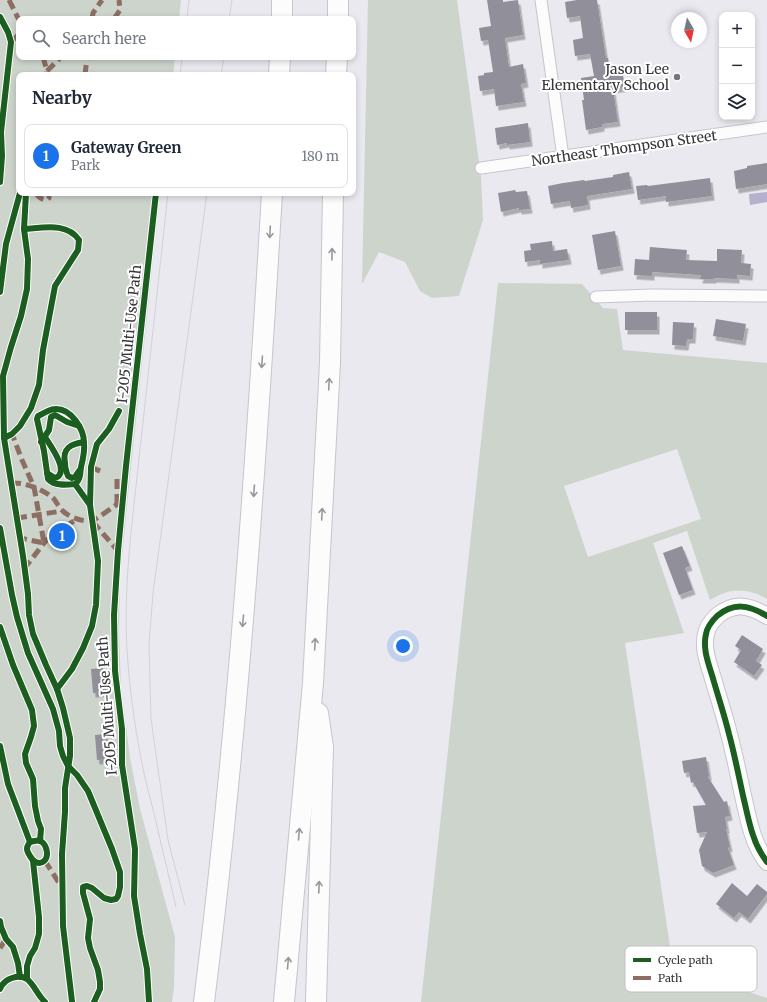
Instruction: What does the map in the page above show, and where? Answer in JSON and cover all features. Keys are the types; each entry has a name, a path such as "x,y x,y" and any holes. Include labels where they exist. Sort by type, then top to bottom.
{"highway":[{"path":"282,0 282,16"},
{"path":"338,0 338,16"},
{"path":"279,72 280,60"},
{"path":"336,72 337,60"},
{"path":"204,1002 213,932 242,637 254,486 272,196"},
{"path":"284,1002 313,683 330,370 334,196"},
{"path":"313,683 323,747 316,1002"}],"street":[{"path":"541,0 563,156"},
{"name":"Northeast Thompson Street","path":"481,168 767,127"},
{"path":"596,297 653,295 767,296"},
{"path":"767,616 759,611 749,608 728,608 714,618 709,626 705,642 707,659 729,734 756,846 767,862"}],"shaded area":[{"path":"0,0 181,0 179,16 16,16 16,60 175,60 173,72 16,72 16,196 160,196 120,578 119,630 121,687 130,758 140,809 175,937 174,988 172,1002 0,1002"},
{"path":"368,0 457,0 481,177 483,220 459,296 432,298 420,291 405,262 379,252 362,284"},
{"path":"767,192 767,202 750,205 749,194"},
{"path":"498,283 582,284 603,308 617,309 623,350 767,363 767,599 752,592 738,590 724,593 710,600 687,531 653,543 684,633 625,643 670,946 625,946 625,992 749,992 767,998 767,1002 421,1002","holes":["677,449 701,519 588,557 564,486"]}],"building":[{"path":"487,0 503,0 503,2 518,0 523,35 505,38 509,67 523,64 526,83 521,84 524,102 496,106 494,89 480,91 478,76 484,75 484,73 493,72 488,40 481,41 479,28 491,26"},
{"path":"577,0 597,0 606,58 608,58 609,66 617,65 619,76 623,75 625,87 613,89 618,122 602,124 602,127 586,130 581,78 594,76 590,54 575,56 573,40 583,38 580,16 567,18 565,2"},
{"path":"528,123 530,142 497,145 495,128"},
{"path":"767,163 767,184 736,189 734,171 747,168 747,166"},
{"path":"629,172 632,189 587,196 588,205 571,208 570,201 551,204 548,186 613,177 613,175"},
{"path":"710,178 712,196 666,202 666,196 638,200 636,186 648,186"},
{"path":"515,190 516,192 527,191 530,209 519,210 519,208 501,212 498,193"},
{"path":"615,231 621,266 598,270 592,235"},
{"path":"552,241 553,251 567,249 569,260 540,264 540,260 525,262 524,251 531,250 530,244"},
{"path":"650,247 687,250 686,260 717,261 717,249 742,250 741,263 751,264 750,276 737,275 737,279 700,279 701,275 652,272 652,276 634,275 635,259 649,260"},
{"path":"625,312 657,312 657,330 625,330"},
{"path":"716,319 746,324 743,341 713,336"},
{"path":"673,322 694,323 693,339 687,339 686,346 672,345"},
{"path":"682,546 690,566 685,568 693,590 679,595 663,553"},
{"path":"742,635 763,649 756,661 762,665 754,676 734,662 741,650 735,646"},
{"path":"103,668 105,692 93,693 91,669"},
{"path":"105,734 107,759 97,760 95,735"},
{"path":"706,757 708,777 724,802 727,801 730,816 725,817 730,847 728,848 734,865 713,873 702,866 699,850 707,832 697,833 693,806 706,805 693,782 691,783 689,772 684,773 682,761"},
{"path":"732,883 747,896 757,884 767,892 748,919 739,912 734,918 716,904"}],"tram line":[{"path":"187,16 189,0"},
{"path":"229,16 232,0"},
{"path":"180,72 182,60"},
{"path":"222,72 224,60"},
{"path":"168,196 130,540 127,576 126,629 133,709 142,765 176,907"},
{"path":"185,905 168,840 151,719 149,645 153,593 207,196"}],"marked path":[{"path":"9,0 17,16"},
{"path":"92,16 102,0"},
{"path":"116,16 120,10 119,0"},
{"path":"11,42 16,37"},
{"path":"44,60 47,72"},
{"path":"47,71 58,60"},
{"path":"85,72 87,60"},
{"path":"38,196 47,200 49,196"},
{"path":"11,431 34,487 44,543 20,538"},
{"path":"91,467 102,472"},
{"path":"117,475 117,504"},
{"path":"11,483 27,485 43,491 53,498 63,512 83,521 94,520 122,501"},
{"path":"17,518 62,511"},
{"path":"24,569 53,534 77,519"},
{"path":"93,522 118,551"},
{"path":"45,861 61,886"},
{"path":"0,948 6,939"}],"cycle path":[{"path":"0,17 8,32 11,42 1,132 2,156 0,182"},
{"path":"0,292 6,244 19,196"},
{"path":"26,196 24,229 28,259 27,289 21,316 3,376 4,438 23,556 29,615 33,634 57,689 70,738 70,756 65,788 62,854 63,926 72,1002"},
{"name":"I-205 Multi-Use Path","path":"149,1002 147,969 134,896 135,849 122,765 122,729 115,671 114,615 126,466 156,196"},
{"path":"4,438 12,434 20,426 31,408 39,385 43,350 55,286 78,250 79,240 74,234 61,228 47,227 24,229"},
{"path":"75,484 80,476 84,452 82,432 76,420 66,412 55,409 51,410 38,416 37,419 48,479 57,484 75,484 90,505"},
{"name":"I-205 Multi-Use Path","path":"57,689 72,669 92,626 96,605 98,561 90,505 91,467 97,444 109,429 119,411"},
{"path":"41,442 49,430 51,417 55,415 67,422 79,426"},
{"path":"45,437 55,452 61,471 55,478 47,473"},
{"path":"79,471 75,477 72,478 68,476 64,458 68,448 75,444 84,442"},
{"path":"0,528 17,617 28,653 53,709 59,731 60,746 63,756 68,766 77,775 88,791 120,872 120,887 116,899 111,900 104,898 92,888 87,886 83,887 83,893 90,919 88,938 98,970 100,982 100,989 94,1002"},
{"path":"767,616 748,607 736,607 729,609 717,616 712,622 707,631 705,640 707,658 731,742 750,827 757,846 767,862"},
{"path":"0,627 13,665 32,710 34,726 25,754 26,763 33,779 35,806 41,829 40,841"},
{"path":"0,746 8,784 30,842"},
{"path":"34,841 41,841 46,847 47,857 39,863 33,860 27,849 30,842 34,841"},
{"path":"27,978 27,966 39,934 39,917 33,861"},
{"path":"0,921 6,939 13,947 18,963 20,977"},
{"path":"0,989 4,982 10,979 24,977 32,984 45,1002"}],"place":[{"name":"Jason Lee Elementary School","path":"677,77"},
{"name":"Gateway Green","path":"62,536"}]}
